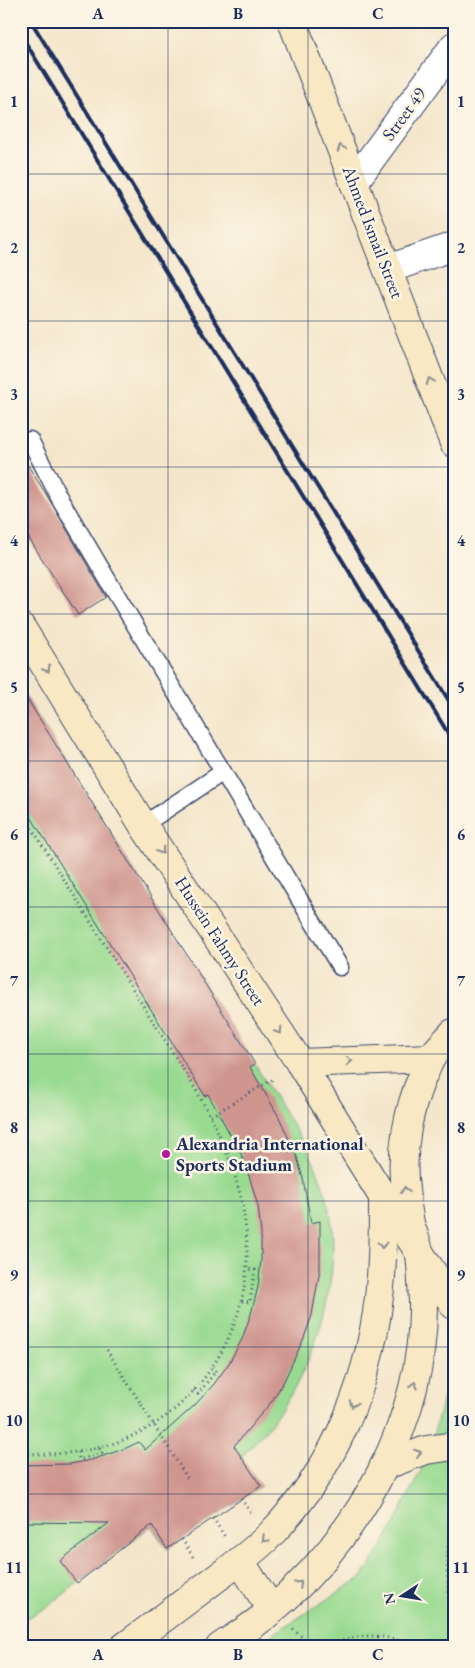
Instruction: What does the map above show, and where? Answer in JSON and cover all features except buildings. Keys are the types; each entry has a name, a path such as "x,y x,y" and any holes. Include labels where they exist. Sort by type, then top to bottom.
{"street":[{"name":"Ahmed Ismail Street","path":"292,21 454,443"},
{"name":"Street 49","path":"354,182 454,46"},
{"path":"388,269 454,246"},
{"name":"Hussein Fahmy Street","path":"21,627 143,824 300,1063 383,1197 454,1305"},
{"path":"220,1647 272,1610 312,1571 333,1547 352,1522 369,1494 384,1466 407,1409 423,1337 420,1254 410,1222 404,1189 404,1155 408,1122 417,1089 431,1058 454,1033"},
{"path":"300,1063 431,1058"},
{"path":"124,1647 240,1561 268,1536 301,1500 328,1460 349,1416 368,1355 381,1277 383,1197"},
{"path":"384,1466 426,1450 454,1446"},
{"path":"240,1561 272,1610"}],"lane":[{"path":"30,440 70,515 340,966"},
{"path":"143,824 223,772"}],"path":[{"path":"21,811 191,1081 211,1116 222,1138 238,1184 246,1233 246,1270 242,1301 234,1326 212,1367 179,1406 153,1425 122,1441 78,1452 58,1454 21,1453"},
{"path":"211,1116 300,1063"},
{"path":"242,1301 250,1302 255,1270 246,1270"},
{"path":"252,1286 258,1287"},
{"path":"106,1350 188,1479"},
{"path":"194,1390 198,1394 207,1383 216,1371 212,1367"},
{"path":"207,1383 211,1386"},
{"path":"78,1452 79,1459 91,1458 102,1453 99,1447"},
{"path":"454,1507 447,1550 446,1576 454,1631"},
{"path":"329,1647 350,1638 373,1636 397,1638 418,1647"}],"green space":[{"name":"Alexandria International Sports Stadium","path":"21,689 305,1145 326,1195 331,1216 333,1249 328,1296 315,1342 306,1364 285,1404 264,1432 241,1457 261,1486 167,1549 151,1526 47,1607 21,1621"},
{"path":"444,1394 454,1409 454,1647 253,1647 362,1577 385,1542 428,1456"}],"railway":[{"path":"31,21 454,709"},
{"path":"21,35 454,743"}],"place":[{"name":"Alexandria International Sports Stadium","path":"166,1154"}]}
